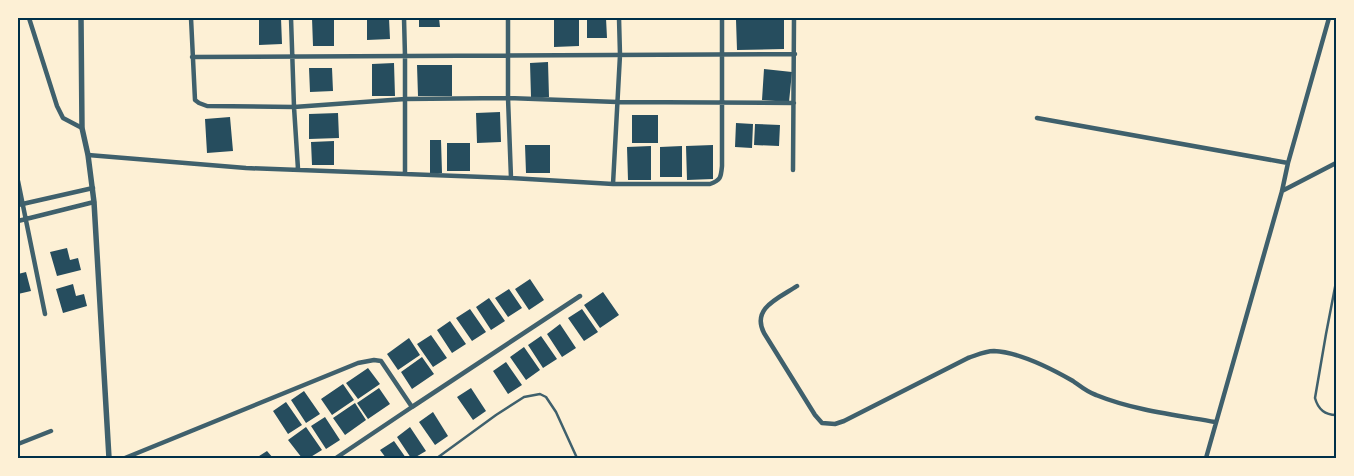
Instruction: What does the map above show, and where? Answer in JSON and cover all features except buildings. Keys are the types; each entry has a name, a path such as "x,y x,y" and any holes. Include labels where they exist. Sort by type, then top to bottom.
{"street":[{"path":"29,18 57,106 63,118 82,128"},
{"path":"81,18 82,128 93,188 109,458"},
{"path":"190,18 193,91 195,100 199,104 208,106 294,107 405,99 508,98 617,102 794,103"},
{"path":"291,18 298,169"},
{"path":"404,18 405,173"},
{"path":"508,18 511,178"},
{"path":"613,184 620,55 619,18"},
{"path":"88,155 246,168 405,173 613,184 710,184 721,178 722,166 722,18"},
{"path":"793,170 794,18"},
{"path":"1206,458 1329,18"},
{"path":"192,57 795,54"},
{"path":"1037,118 1288,163"},
{"path":"1282,191 1336,163"},
{"path":"18,181 20,205 25,219 44,314"},
{"path":"20,205 93,188"},
{"path":"18,221 94,202"},
{"path":"797,286 767,306 762,311 759,323 810,407 822,423 835,424 844,421 968,358 994,351 1015,355 1040,365 1072,381 1094,395 1155,412 1215,422"},
{"path":"336,458 580,296"},
{"path":"125,458 358,363 374,360 381,362 412,408"},
{"path":"18,444 51,431"}],"lane":[{"path":"1336,282 1315,398 1316,404 1321,410 1336,415"},
{"path":"437,458 524,397 540,394 546,397 556,412 577,458"}]}
